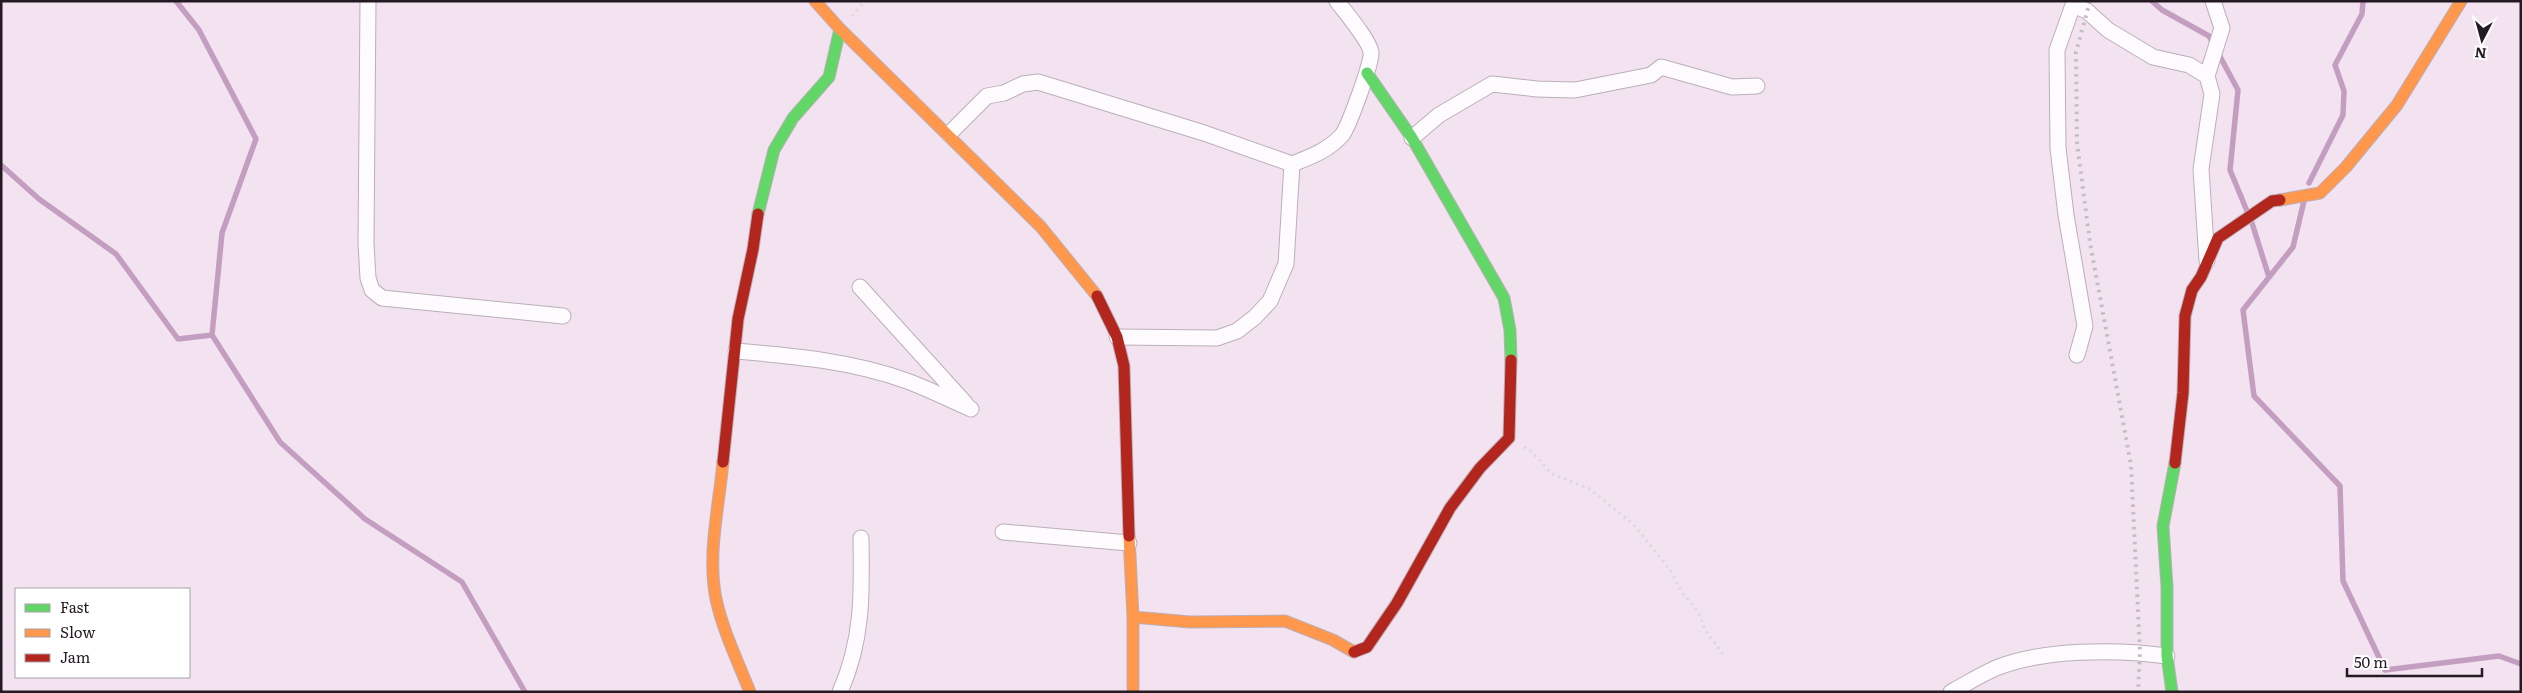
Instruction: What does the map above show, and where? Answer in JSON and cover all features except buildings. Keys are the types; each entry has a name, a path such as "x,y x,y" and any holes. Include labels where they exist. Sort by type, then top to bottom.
{"street":[{"path":"368,1 366,243 368,278 372,290 382,298 563,316"},
{"path":"815,1 840,29 949,134 958,147 1041,227 1094,290 1117,337 1124,366 1125,463 1133,617 1133,692"},
{"path":"949,134 987,96 1004,93 1023,84 1038,82 1204,133 1292,164 1318,153 1342,134 1367,73 1371,52 1360,31 1337,1"},
{"path":"2207,262 2201,169 2212,94 2207,76 2222,28 2213,1"},
{"path":"2172,692 2167,656 2167,588 2163,526 2175,464 2183,393 2185,316 2192,290 2201,277 2218,238 2272,201 2320,193 2346,167 2397,105 2461,1"},
{"path":"2077,354 2086,326 2066,215 2058,148 2057,50 2071,3 2087,11 2108,30 2153,57 2189,65 2207,76"},
{"path":"750,692 718,605 713,565 715,530 738,319 753,249 759,205 774,150 793,118 829,77 840,29"},
{"path":"1412,138 1439,115 1492,84 1537,89 1575,90 1651,75 1661,68 1732,87 1757,86"},
{"path":"1133,617 1190,622 1285,621 1334,640 1354,652 1368,647 1397,603 1450,508 1480,468 1509,438 1510,314 1504,298 1412,138 1367,73"},
{"path":"1117,337 1217,338 1237,331 1255,318 1270,301 1279,284 1286,264 1292,164"},
{"path":"736,351 812,358 853,366 906,381 971,409 860,286"},
{"path":"1003,532 1129,543"},
{"path":"840,692 854,654 862,610 862,538"},
{"path":"1951,692 1996,668 2051,655 2140,652 2167,656"}],"path":[{"path":"1509,438 1532,452 1552,474 1590,489 1633,524 1671,571 1681,591 1700,613 1705,630 1725,657"}],"waterway":[{"path":"176,1 199,30 256,139 222,233 212,335 280,442 365,519 462,582 525,692"},
{"path":"2152,1 2162,10 2209,36 2238,90 2230,170 2247,211"},
{"path":"2309,183 2343,115 2344,91 2335,65 2362,14 2363,1"},
{"path":"1,165 39,199 116,254 178,339 212,335"},
{"path":"2304,201 2293,247 2243,310 2254,396 2340,486 2343,581 2385,670 2499,656 2521,664"},
{"path":"2252,223 2269,277"}],"railway":[{"path":"2090,1 2076,52 2077,143 2090,243 2131,465 2140,652 2138,692"}],"traffic: fast":[{"path":"758,214 774,150 793,118 829,77 840,29"},
{"path":"1367,73 1412,138 1504,298 1510,330 1511,360"},
{"path":"2172,692 2167,656 2167,587 2163,526 2175,463"}],"traffic: slow":[{"path":"815,1 840,29 1041,227 1097,296"},
{"path":"2280,200 2320,193 2346,167 2397,105 2461,1"},
{"path":"723,462 713,548 714,582 716,599 723,623 750,692"},
{"path":"1129,536 1133,617 1133,692"},
{"path":"1133,617 1190,622 1285,621 1333,640 1354,652"}],"traffic: jam":[{"path":"2175,463 2183,393 2185,316 2192,290 2201,277 2218,238 2272,201 2280,200"},
{"path":"723,462 738,319 753,249 758,214"},
{"path":"1097,296 1117,337 1124,366 1129,536"},
{"path":"1354,652 1367,647 1397,603 1450,508 1480,468 1509,438 1511,360"}]}
